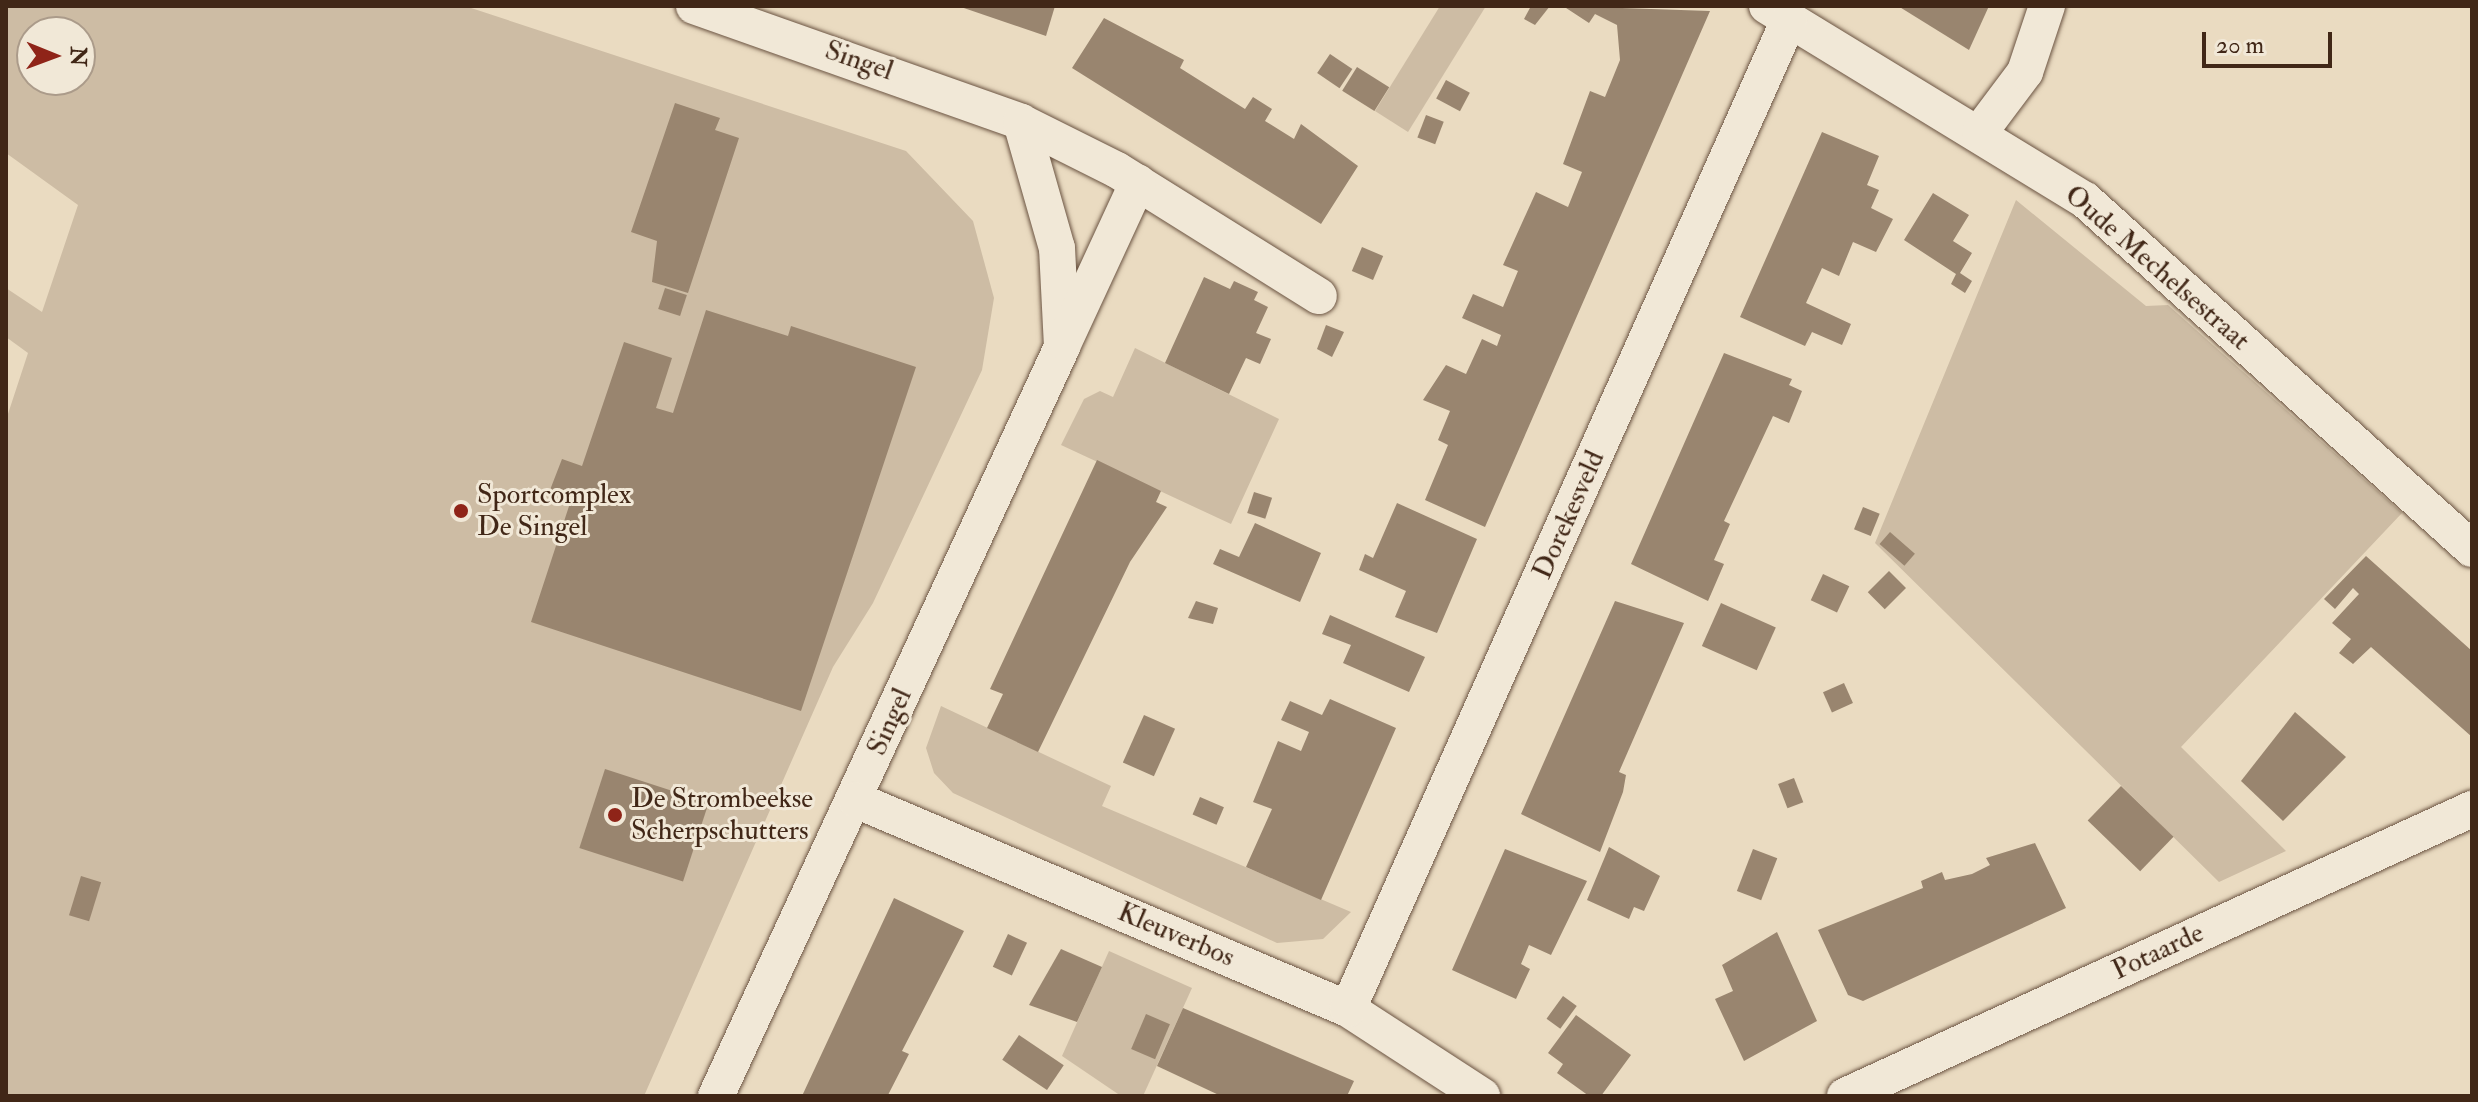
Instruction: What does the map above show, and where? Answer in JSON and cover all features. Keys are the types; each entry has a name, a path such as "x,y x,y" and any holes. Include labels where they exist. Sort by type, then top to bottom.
{"street":[{"name":"Singel","path":"694,6 1021,122 1138,182 1319,296"},
{"path":"1980,132 2025,72 2047,6"},
{"name":"Oude Mechelsestraat","path":"1778,13 1980,132 2085,200 2472,549"},
{"name":"Dorekesveld","path":"1348,1009 1778,13"},
{"name":"Singel","path":"1021,122 1057,248 1062,347"},
{"name":"Singel","path":"716,1096 856,800 1138,182"},
{"name":"Kleuverbos","path":"856,800 1348,1009 1482,1096"},
{"name":"Potaarde","path":"1845,1096 2472,809"}],"shaded area":[{"name":"Sportcomplex De Singel","path":"6,6 465,6 906,151 973,221 994,298 982,370 873,603 833,667 644,1096 6,1096 6,420 28,353 6,337 6,288 42,312 78,205 6,153"},
{"path":"1440,6 1486,6 1408,132 1375,111"},
{"path":"2016,200 2146,306 2168,305 2402,513 2181,747 2286,851 2219,882 1875,543"},
{"path":"1135,348 1279,419 1231,524 1061,445 1084,399 1100,391 1113,397"},
{"path":"941,706 1111,786 1102,806 1351,912 1323,939 1277,943 953,793 934,773 926,748"},
{"path":"1109,951 1192,988 1143,1096 1121,1096 1062,1056"}],"building":[{"path":"958,6 1055,6 1046,36"},
{"path":"1531,6 1550,6 1535,25 1524,19"},
{"path":"1563,6 1710,11 1485,527 1425,500 1448,445 1438,440 1450,411 1423,400 1446,365 1466,374 1482,339 1497,346 1501,335 1462,318 1473,294 1503,307 1518,271 1503,265 1536,192 1568,207 1582,172 1563,164 1590,91 1605,97 1620,60 1617,25 1595,14 1589,23"},
{"path":"1898,6 1989,6 1969,50"},
{"path":"1104,18 1184,60 1180,68 1245,109 1253,97 1272,109 1265,121 1294,139 1301,124 1358,166 1321,224 1072,68"},
{"path":"1330,54 1352,69 1340,88 1317,73"},
{"path":"1357,67 1389,87 1374,111 1342,91"},
{"path":"1446,80 1470,93 1460,111 1436,99"},
{"path":"675,103 720,118 715,130 739,138 688,293 652,282 657,241 631,232"},
{"path":"1426,115 1444,122 1435,144 1417,137"},
{"path":"1822,132 1879,156 1867,185 1879,190 1871,208 1893,219 1876,252 1853,242 1839,276 1822,268 1806,303 1851,324 1842,345 1812,332 1805,346 1740,317"},
{"path":"1933,193 1969,215 1953,241 1972,253 1960,273 1972,281 1965,293 1951,284 1956,274 1904,240"},
{"path":"1362,247 1383,256 1373,280 1352,271"},
{"path":"1204,277 1230,289 1234,281 1258,292 1254,300 1268,307 1256,333 1271,339 1260,364 1246,358 1229,394 1165,363"},
{"path":"665,288 687,295 680,316 658,309"},
{"path":"706,310 788,336 791,326 916,367 801,711 531,622 572,497 550,490 562,459 582,466 624,342 672,358 656,408 673,413"},
{"path":"1326,325 1344,332 1332,357 1317,349"},
{"path":"1724,353 1792,379 1789,385 1802,391 1789,423 1773,416 1724,521 1730,524 1714,560 1724,564 1708,601 1631,564"},
{"path":"1097,460 1161,491 1156,502 1167,507 1130,562 1038,752 987,728 1003,694 990,689"},
{"path":"1254,492 1272,498 1265,519 1247,513"},
{"path":"1397,503 1477,539 1437,633 1395,617 1406,591 1359,570 1365,554 1373,558"},
{"path":"1863,507 1880,514 1871,536 1854,529"},
{"path":"1255,523 1321,553 1300,602 1213,564 1220,549 1239,557"},
{"path":"1890,532 1915,554 1904,566 1880,544"},
{"path":"2366,556 2472,651 2472,737 2371,647 2353,664 2339,653 2351,639 2332,623 2359,594 2353,588 2335,609 2324,599"},
{"path":"1889,571 1906,588 1885,609 1868,592"},
{"path":"1823,574 1849,586 1837,613 1811,600"},
{"path":"1196,601 1218,608 1213,624 1188,618"},
{"path":"1615,601 1684,623 1619,772 1626,775 1623,792 1600,852 1521,814"},
{"path":"1721,603 1776,627 1757,670 1702,646"},
{"path":"1330,615 1425,657 1409,692 1343,663 1351,645 1322,634"},
{"path":"1844,683 1853,703 1832,712 1823,692"},
{"path":"1330,699 1396,728 1321,900 1246,867 1272,809 1253,802 1278,741 1301,751 1309,732 1281,720 1290,701 1322,715"},
{"path":"2295,712 2346,757 2283,821 2241,781"},
{"path":"1144,715 1175,729 1154,776 1123,763"},
{"path":"605,769 709,803 683,882 579,848"},
{"path":"1794,778 1803,802 1787,808 1778,784"},
{"path":"2121,786 2174,837 2140,871 2088,821"},
{"path":"1200,797 1224,807 1217,825 1193,814"},
{"path":"2035,843 2066,908 1863,1001 1848,995 1818,930 1923,888 1921,881 1942,872 1945,880 1972,874 1990,865 1986,858"},
{"path":"1609,847 1660,876 1644,911 1634,907 1629,919 1587,900"},
{"path":"1505,849 1587,881 1551,955 1529,945 1521,964 1530,969 1516,999 1452,970"},
{"path":"1753,849 1777,858 1761,900 1737,891"},
{"path":"81,876 101,882 89,921 69,915"},
{"path":"894,898 964,931 902,1051 909,1054 888,1095 802,1096"},
{"path":"1777,932 1817,1021 1744,1061 1715,999 1733,991 1722,965"},
{"path":"1008,934 1027,943 1012,976 993,967"},
{"path":"1061,949 1102,967 1077,1022 1029,1005"},
{"path":"1563,996 1577,1006 1560,1029 1547,1019"},
{"path":"1183,1008 1354,1081 1347,1096 1221,1096 1157,1066"},
{"path":"1146,1014 1170,1024 1155,1059 1131,1049"},
{"path":"1576,1015 1631,1055 1601,1096 1589,1096 1557,1073 1563,1064 1548,1053"},
{"path":"1019,1035 1064,1065 1047,1090 1002,1060"}],"place":[{"name":"Sportcomplex De Singel","path":"461,511"},
{"name":"De Strombeekse Scherpschutters","path":"615,815"}]}
